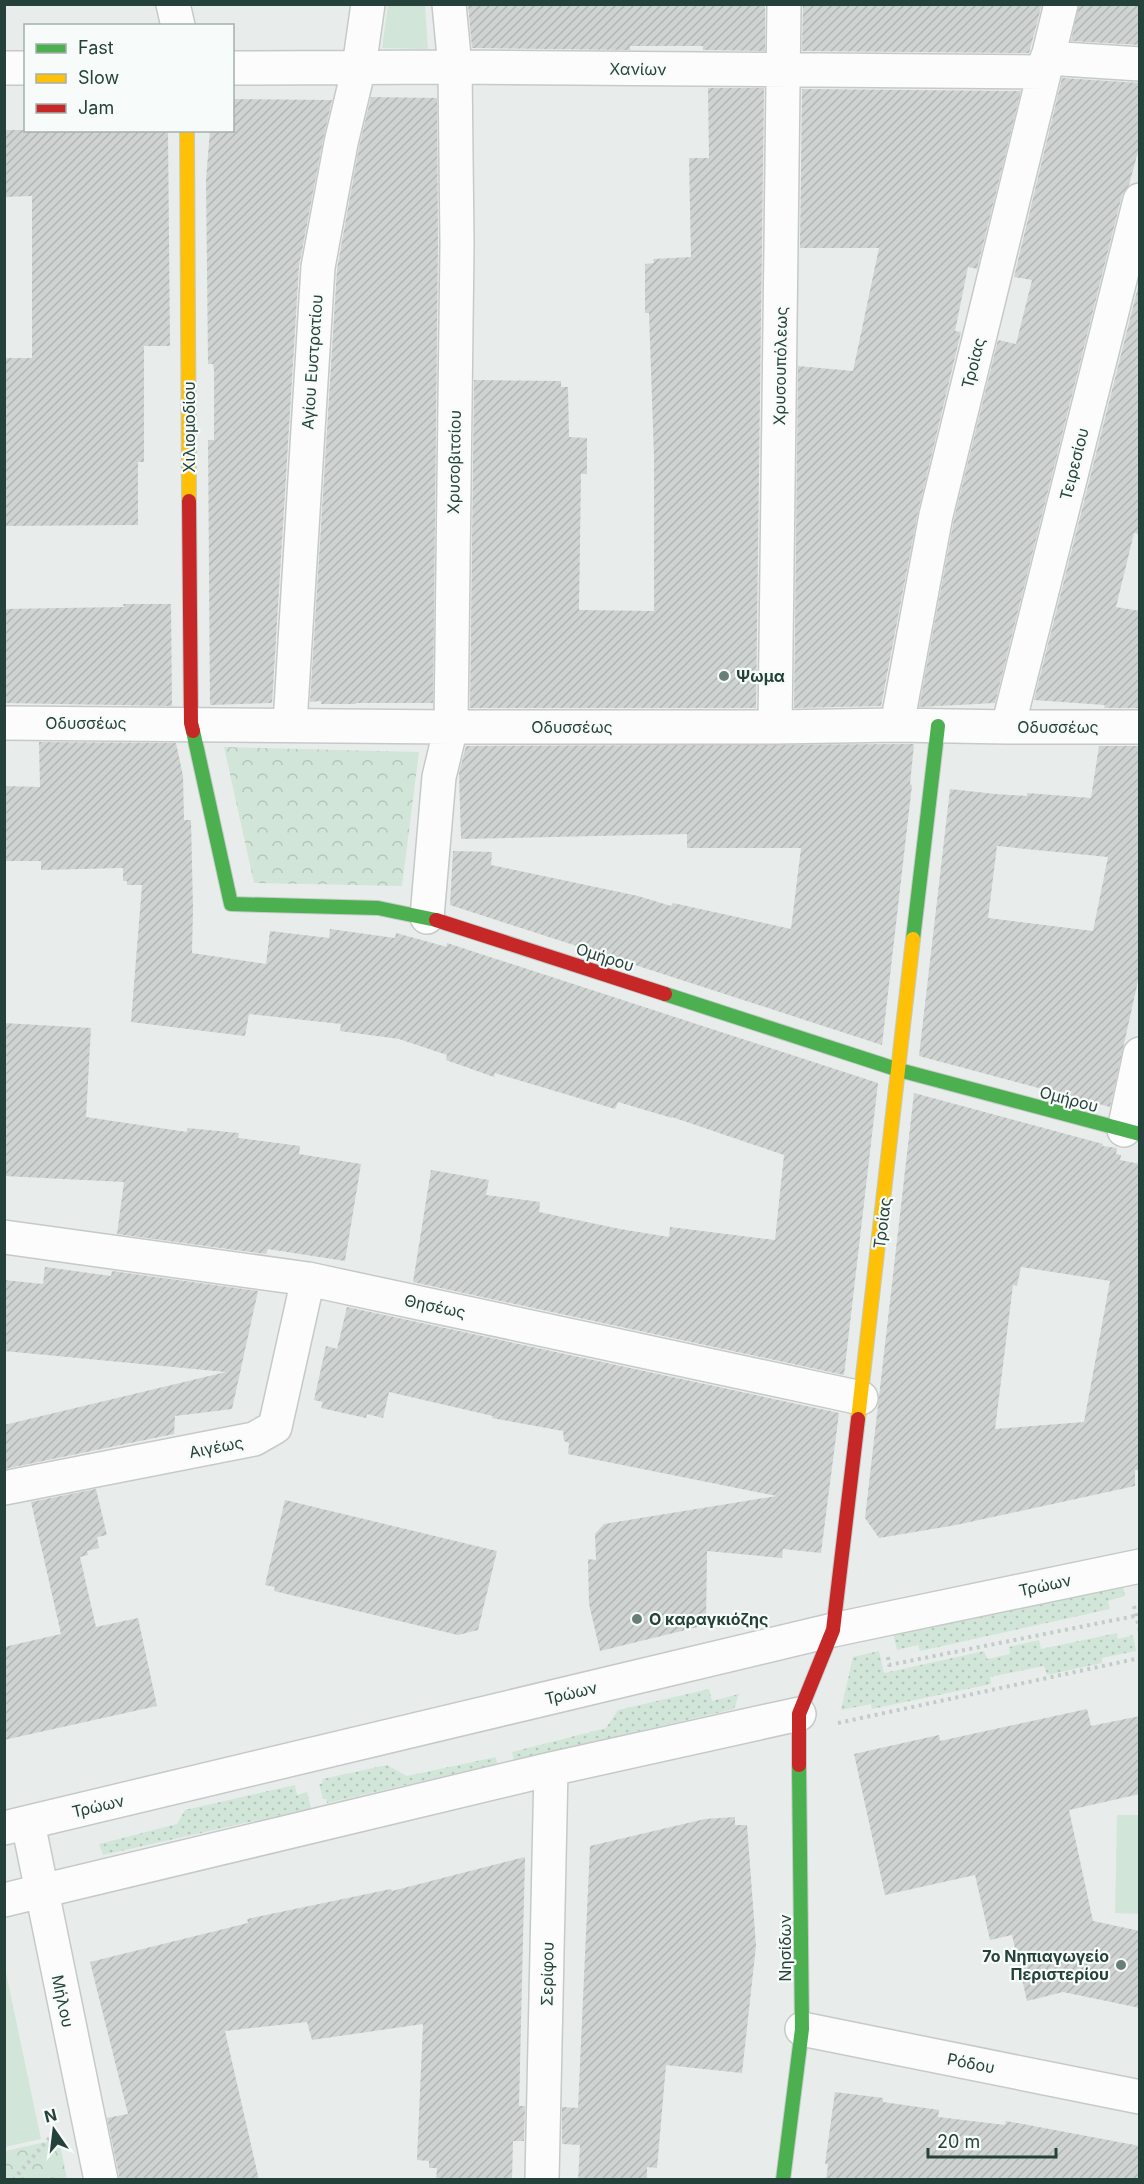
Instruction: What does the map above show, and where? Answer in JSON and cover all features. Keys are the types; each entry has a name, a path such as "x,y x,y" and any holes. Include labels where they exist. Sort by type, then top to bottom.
{"street":[{"path":"173,4 178,24"},
{"name":"Αγίου Ευστρατίου","path":"290,724 318,267 341,143 359,67 368,4"},
{"name":"Χρυσοβιτσίου","path":"427,917 439,777 451,727 457,244 455,67 449,4"},
{"name":"Χρυσουπόλεως","path":"775,727 784,4"},
{"name":"Τροίας","path":"897,725 936,515 1061,4"},
{"name":"Χανίων","path":"234,68 455,67 784,71 1140,64"},
{"path":"4,68 24,68"},
{"name":"Χιλιομοδίου","path":"187,132 191,723"},
{"name":"Τειρεσίου","path":"1008,728 1140,200"},
{"name":"Οδυσσέως","path":"4,723 451,727 897,725 1008,728 1140,727"},
{"name":"Ομήρου","path":"191,723 231,904 378,908 427,917 899,1070 1132,1132"},
{"name":"Τροίας","path":"799,1714 833,1630 938,726"},
{"path":"1132,1132 1140,1054"},
{"name":"Θησέως","path":"4,1236 308,1279 861,1398"},
{"name":"Αιγέως","path":"4,1488 254,1439 275,1427 308,1279"},
{"name":"Τρώων","path":"16,1826 833,1630 1140,1566"},
{"path":"4,1899 552,1769 799,1714"},
{"name":"Νησίδων","path":"783,2180 802,2029 799,1714"},
{"name":"Σερίφου","path":"542,2180 552,1769"},
{"name":"Μήλου","path":"16,1826 40,1892 101,2180"},
{"name":"Ρόδου","path":"802,2029 1140,2097"}],"path":[{"path":"880,1620 889,1665 1140,1615"},
{"path":"799,1714 823,1724 847,1722 1140,1658"},
{"path":"13,2180 84,2099"}],"green space":[{"path":"388,5 425,5 428,49 382,48"},
{"path":"224,747 419,752 402,886 254,883"},
{"path":"1122,1582 1125,1596 1108,1601 1110,1609 920,1651 918,1645 897,1650 893,1633"},
{"path":"1117,1633 1118,1639 1133,1635 1136,1651 1102,1658 1102,1663 1047,1675 1044,1666 990,1677 991,1684 872,1709 871,1704 841,1710 853,1657 879,1651 884,1673 984,1651 987,1659 1010,1654 1009,1647 1039,1640 1041,1649"},
{"path":"709,1689 712,1701 739,1694 734,1709 514,1760 512,1752 606,1728 618,1710"},
{"path":"496,1757 497,1764 327,1803 326,1799 323,1799 319,1784 323,1783 322,1779 387,1765 407,1776"},
{"path":"295,1785 297,1795 307,1792 311,1808 103,1855 99,1844 177,1824 185,1810"},
{"path":"1117,1815 1139,1815 1139,1914 1115,1913"},
{"path":"5,1968 41,2139 4,2147"},
{"path":"59,2139 67,2179 5,2179 5,2151"}],"building":[{"path":"468,4 765,4 765,51 703,50 703,46 630,46 630,50 472,48"},
{"path":"803,4 1042,4 1029,53 802,51"},
{"path":"1079,4 1140,4 1140,45 1071,41"},
{"path":"1062,78 1140,83 1140,144 1129,185 1122,195 995,703 919,707 954,519 998,340 1016,344 1032,280 1014,277"},
{"path":"708,88 764,88 756,708 470,708 474,380 561,381 561,387 568,387 569,437 587,438 587,474 581,474 579,610 654,611 654,456 649,313 645,313 645,264 654,263 653,259 691,257 689,158 709,158"},
{"path":"802,89 1021,91 977,269 968,267 955,331 961,332 918,512 881,706 794,708 798,366 853,371 879,248 800,248"},
{"path":"371,97 437,98 438,244 433,703 321,704 321,701 310,702 337,269 359,147"},
{"path":"234,99 332,100 299,266 272,703 210,705 208,440 214,440 214,371 213,364 208,364 206,180 210,132 234,132"},
{"path":"4,130 168,132 170,346 144,346 144,462 138,462 138,525 4,526 4,358 32,358 32,196 4,197"},
{"path":"1140,279 1140,534 1134,533 1116,607 1140,611 1140,708 1104,708 1105,705 1034,700"},
{"path":"123,604 171,604 172,706 4,703 4,609 124,607"},
{"path":"39,742 176,743 183,776 184,820 191,820 192,953 266,964 270,931 329,938 330,929 395,938 396,933 447,947 447,943 878,1083 844,1375 413,1282 431,1170 489,1180 486,1195 540,1202 539,1212 620,1229 669,1237 670,1227 775,1240 784,1155 672,1117 618,1102 615,1109 495,1073 494,1077 446,1060 447,1055 399,1039 340,1031 341,1024 249,1014 245,1036 131,1022 142,885 127,885 127,881 123,881 123,868 41,870 41,861 4,861 4,786 40,787"},
{"path":"914,744 910,784 912,785 882,1045 450,905 453,851 492,852 491,865 638,896 671,906 673,903 791,929 801,848 687,848 687,834 461,839 459,773 466,746"},
{"path":"1099,746 1140,746 1140,972 1110,1107 919,1056 950,789 995,794 1027,796 1027,793 1091,798","holes":["997,846 1108,857 1093,931 988,918"]},
{"path":"4,1023 91,1028 86,1117 187,1132 187,1128 239,1133 238,1138 300,1146 299,1154 361,1164 345,1261 268,1249 266,1254 117,1234 124,1182 4,1176"},
{"path":"914,1093 1103,1144 1102,1146 1117,1148 1116,1154 1121,1155 1120,1160 1140,1164 1140,1470 1135,1470 1135,1486 956,1525 879,1538 865,1518","holes":["1021,1267 1110,1281 1084,1422 995,1429 1013,1285 1017,1286"]},
{"path":"45,1267 111,1276 112,1271 258,1291 232,1409 175,1416 174,1434 4,1469 4,1425 226,1372 4,1351 4,1280 43,1284"},
{"path":"347,1307 839,1413 821,1553 783,1549 782,1558 707,1551 706,1625 600,1651 589,1604 588,1559 596,1560 595,1534 604,1524 777,1496 568,1454 569,1443 564,1441 563,1431 492,1418 493,1416 389,1392 383,1418 367,1414 366,1418 321,1408 323,1402 314,1400 326,1346 337,1349"},
{"path":"96,1489 107,1535 97,1537 99,1548 87,1551 88,1555 80,1557 96,1627 138,1618 157,1706 4,1740 4,1647 61,1634 31,1502"},
{"path":"285,1500 497,1551 478,1630 458,1635 274,1591 275,1587 265,1585"},
{"path":"1087,1709 1091,1726 1140,1716 1140,1794 1069,1810 1093,1921 1140,1931 1140,2008 1063,1992 1027,2001 1012,1935 990,1940 975,1875 885,1895 854,1754 939,1735 940,1741"},
{"path":"735,1817 735,1825 747,1825 756,1946 742,2073 666,2065 657,2168 647,2167 647,2180 578,2180 580,2145 562,2144 562,2107 578,2108 590,1846 705,1819"},
{"path":"525,1857 519,2106 525,2106 524,2141 513,2141 512,2180 436,2180 437,2168 429,2168 429,2161 417,2160 423,2024 312,2040 307,2022 225,2031 259,2180 120,2180 107,2118 128,2114 90,1962 248,1923 247,1919 391,1889 392,1891"},
{"path":"835,2092 883,2098 883,2102 939,2110 938,2117 1005,2125 1006,2121 1140,2146 1140,2180 826,2180 828,2164 825,2164"}],"traffic: fast":[{"path":"913,939 938,726"},
{"path":"193,731 231,904 378,908 436,920"},
{"path":"665,994 899,1070 1140,1134"},
{"path":"783,2180 802,2029 799,1765"}],"traffic: slow":[{"path":"187,132 189,501"},
{"path":"858,1419 913,939"}],"traffic: jam":[{"path":"189,501 191,723 193,731"},
{"path":"436,920 665,994"},
{"path":"799,1765 799,1714 833,1630 858,1419"}],"place":[{"name":"Ψωμα","path":"724,676"},
{"name":"Ο καραγκιόζης","path":"637,1619"},
{"name":"7ο Νηπιαγωγείο Περιστερίου","path":"1121,1965"}]}
